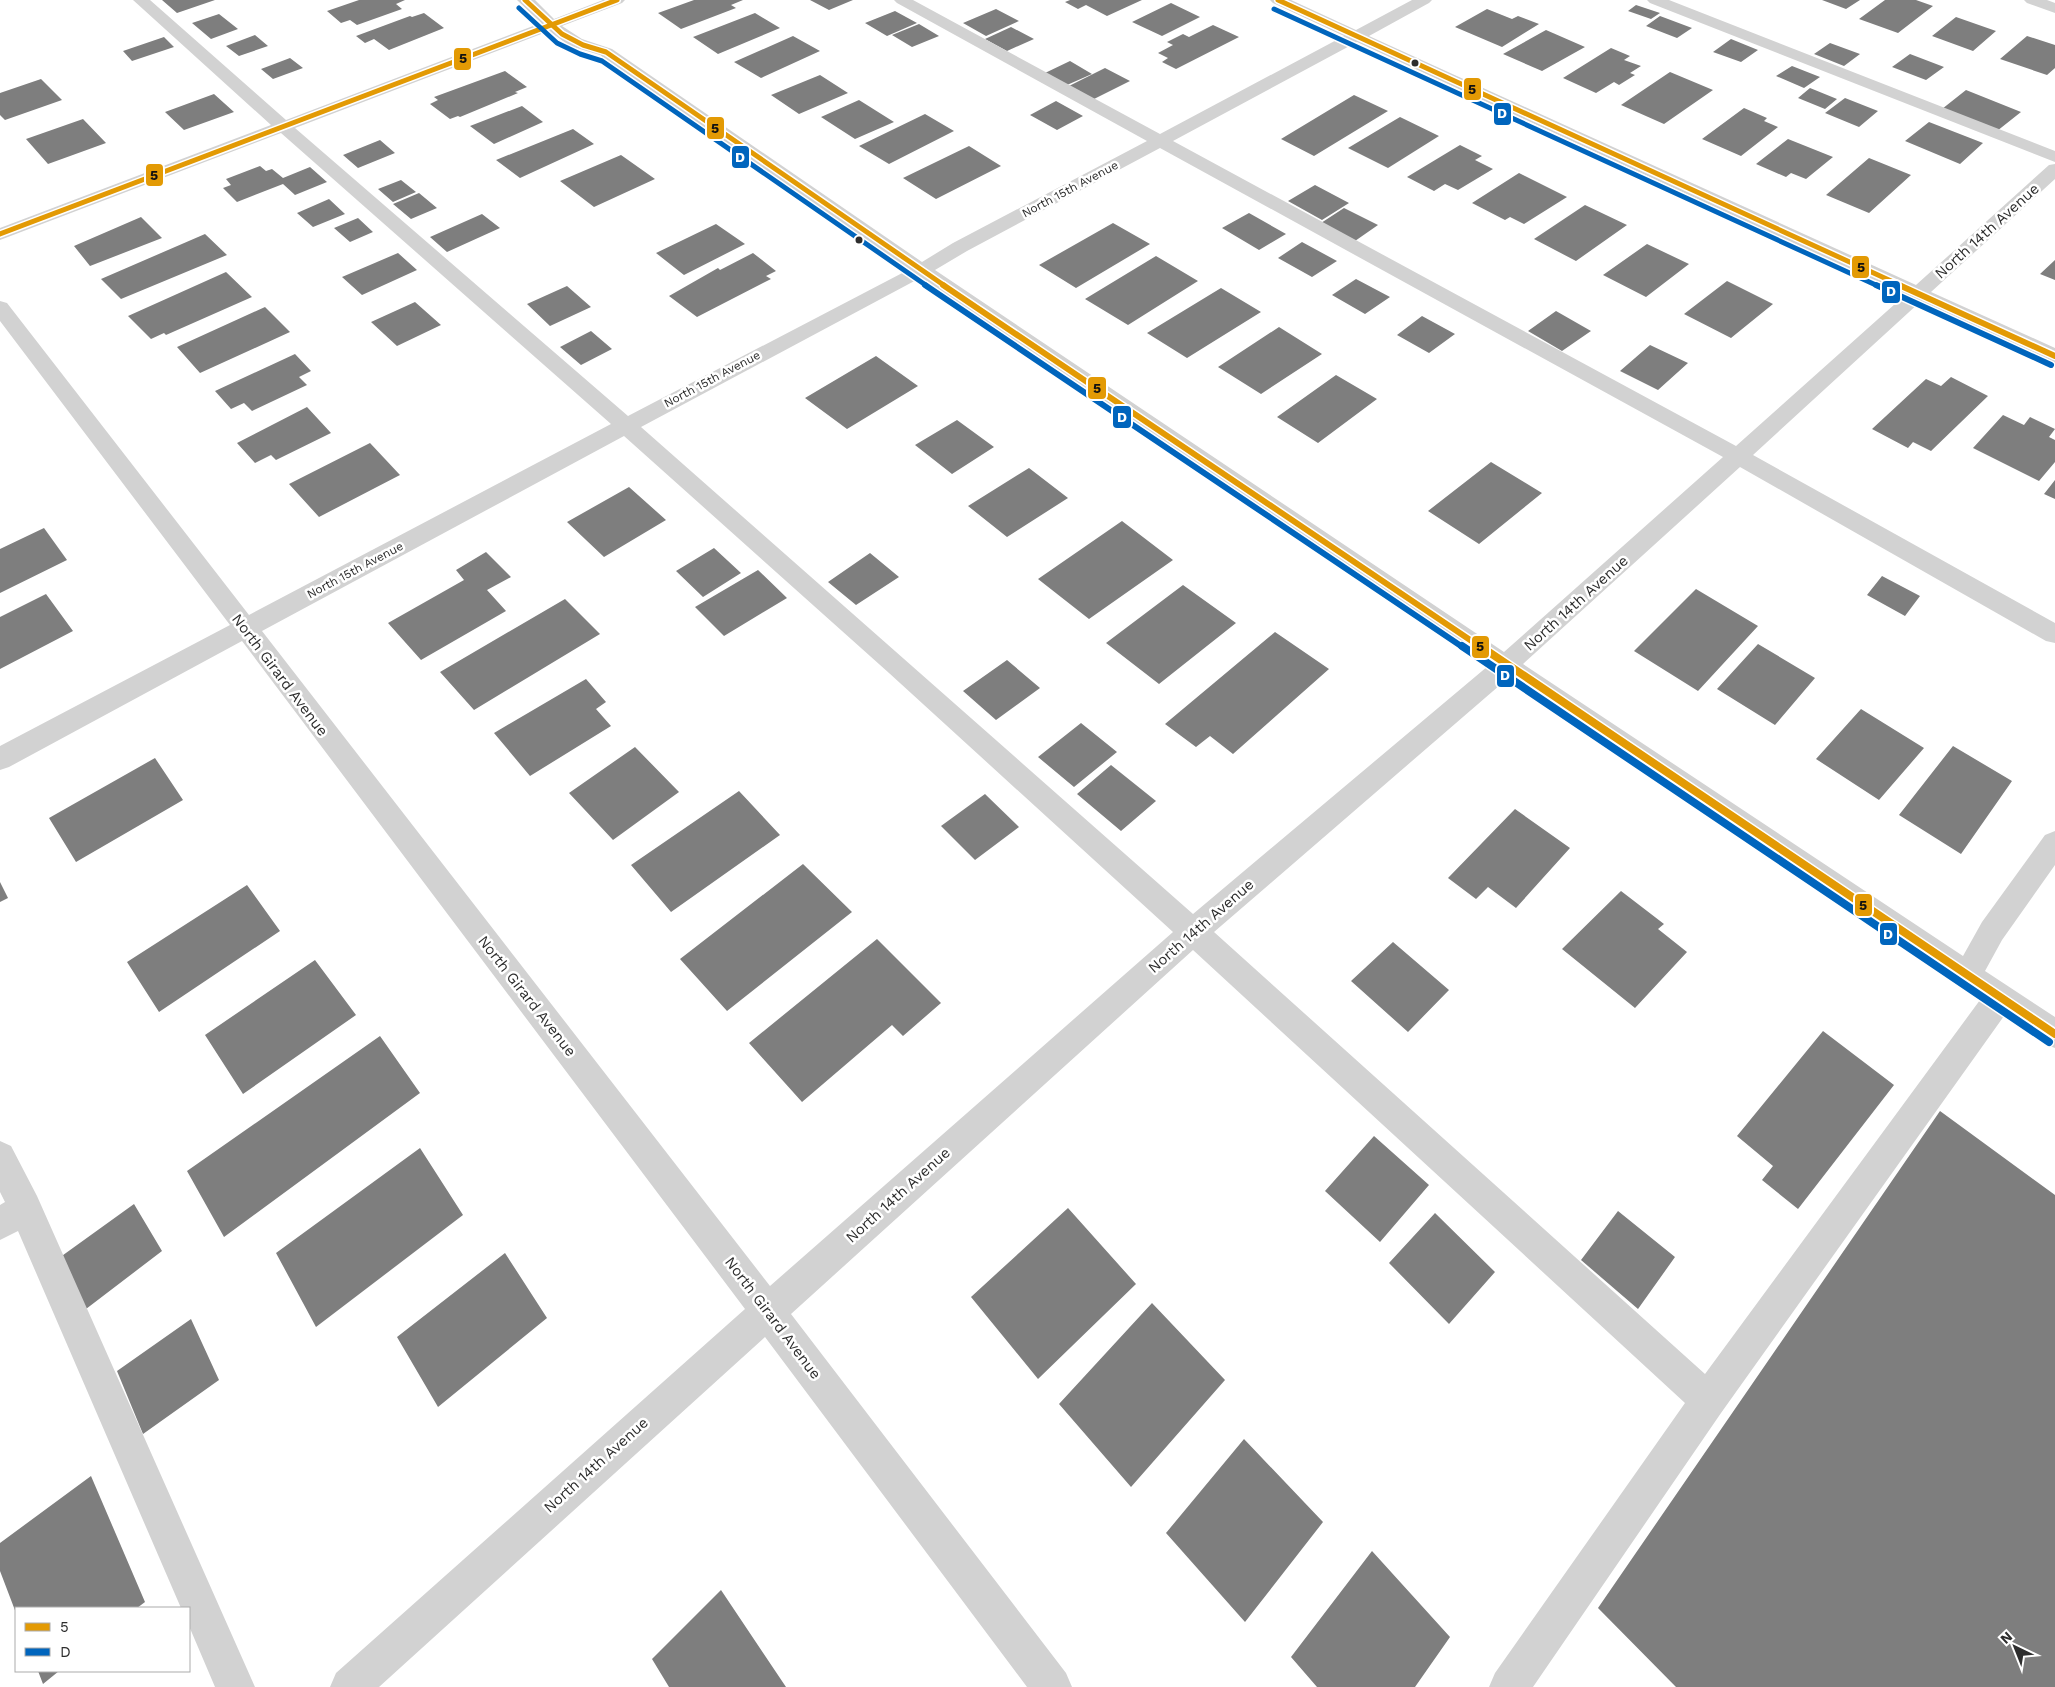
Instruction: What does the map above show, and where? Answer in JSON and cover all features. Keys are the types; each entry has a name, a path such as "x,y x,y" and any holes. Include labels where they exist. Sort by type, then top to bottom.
{"street":[{"path":"141,0 282,127 626,425 1194,931 1708,1400"},
{"path":"525,0 539,10 552,25 580,45 606,52 922,270 1505,666 2055,1034"},
{"path":"0,234 617,0"},
{"path":"902,0 1738,456 2055,634"},
{"path":"1278,0 2055,356"},
{"name":"North 15th Avenue","path":"0,759 863,299 922,270 960,247 1424,0"},
{"path":"1656,0 2055,157"},
{"path":"2032,0 2055,8"},
{"name":"North 14th Avenue","path":"350,1687 1194,931 1505,666 2055,169"},
{"name":"North Girard Avenue","path":"0,307 728,1259 767,1313 826,1387 1052,1687"},
{"path":"1968,974 1992,931 2055,843"},
{"path":"1509,1687 1708,1400 2000,997"},
{"path":"0,1157 13,1216 235,1687"}],"building":[{"path":"162,0 215,0 177,13"},
{"path":"359,0 405,0 396,4 402,9 357,25 350,20 341,23 327,11"},
{"path":"694,0 743,0 731,5 736,8 681,29 658,13"},
{"path":"810,0 853,0 829,10"},
{"path":"1070,0 1142,0 1107,16 1086,5 1078,9 1065,2"},
{"path":"1822,0 1860,0 1846,9"},
{"path":"1885,0 1916,0 1933,6 1898,33 1859,19"},
{"path":"1171,3 1200,17 1162,36 1132,22"},
{"path":"1636,5 1660,13 1651,19 1628,11"},
{"path":"996,9 1019,21 986,36 963,23"},
{"path":"1487,9 1512,19 1518,16 1539,24 1502,47 1455,27"},
{"path":"895,11 917,23 887,36 865,23"},
{"path":"424,13 444,28 389,50 374,39 365,43 356,36 410,16"},
{"path":"755,13 780,28 718,54 693,37"},
{"path":"219,14 238,29 211,39 192,23"},
{"path":"1660,16 1692,28 1677,38 1646,26"},
{"path":"1956,17 1996,31 1973,51 1932,36"},
{"path":"919,24 939,36 912,47 892,35"},
{"path":"1213,25 1239,37 1176,69 1162,62 1168,58 1158,53 1173,45 1167,42 1183,34 1189,37"},
{"path":"1011,27 1034,39 1007,51 985,39"},
{"path":"1546,30 1585,47 1542,71 1503,54"},
{"path":"255,35 268,46 239,56 226,46"},
{"path":"793,36 820,51 761,78 734,62"},
{"path":"2027,36 2055,45 2055,68 2047,75 2000,59"},
{"path":"164,37 174,47 132,61 123,51"},
{"path":"1731,39 1758,50 1741,62 1713,52"},
{"path":"1830,43 1860,54 1844,66 1814,54"},
{"path":"1611,48 1630,56 1624,60 1641,66 1630,73 1635,75 1619,85 1614,82 1596,93 1563,78"},
{"path":"1910,54 1944,67 1926,80 1892,67"},
{"path":"290,58 303,68 273,79 261,69"},
{"path":"1070,61 1092,74 1067,85 1045,73"},
{"path":"1792,66 1820,77 1804,88 1776,76"},
{"path":"1105,68 1130,81 1094,99 1069,86"},
{"path":"505,71 527,87 515,92 518,93 460,117 450,119 430,104 438,100 434,97"},
{"path":"1670,72 1713,90 1664,124 1621,105"},
{"path":"820,75 848,93 799,114 771,95"},
{"path":"41,79 62,100 5,120 0,115 0,93"},
{"path":"1810,88 1837,99 1825,109 1798,98"},
{"path":"1966,90 2021,112 1997,131 1942,109"},
{"path":"214,94 234,112 184,130 165,112"},
{"path":"1354,95 1388,111 1314,156 1281,139"},
{"path":"1845,98 1878,111 1859,127 1825,113"},
{"path":"859,100 894,122 855,139 821,117"},
{"path":"1056,101 1083,116 1057,130 1030,115"},
{"path":"522,106 543,122 494,144 470,126"},
{"path":"1744,108 1767,118 1764,121 1778,127 1741,156 1702,139"},
{"path":"925,114 954,131 889,164 859,146"},
{"path":"1400,117 1439,136 1388,168 1348,148"},
{"path":"83,119 106,143 48,164 26,139"},
{"path":"1929,122 1983,143 1960,164 1905,141"},
{"path":"573,129 594,144 520,178 496,160"},
{"path":"1788,139 1833,157 1806,179 1791,173 1786,177 1756,164"},
{"path":"380,140 395,153 358,168 343,155"},
{"path":"1460,145 1482,156 1475,160 1493,169 1458,190 1445,184 1434,191 1407,177"},
{"path":"969,146 1001,166 936,199 903,178"},
{"path":"621,155 655,179 594,207 560,181"},
{"path":"1869,158 1911,175 1869,213 1826,195"},
{"path":"260,166 266,171 272,169 283,178 310,167 327,182 295,195 283,184 237,202 223,188 231,185 226,179"},
{"path":"1519,173 1567,197 1524,224 1510,217 1505,220 1472,203"},
{"path":"401,180 416,192 393,202 378,189"},
{"path":"1315,185 1349,203 1322,220 1288,201"},
{"path":"419,193 437,208 411,219 393,204"},
{"path":"329,199 345,214 313,227 297,213"},
{"path":"1585,205 1627,225 1576,261 1534,239"},
{"path":"1344,208 1378,225 1355,241 1321,223"},
{"path":"1249,213 1286,234 1259,250 1222,228"},
{"path":"482,214 500,228 447,252 430,237"},
{"path":"141,217 162,238 90,266 74,246"},
{"path":"358,218 373,232 350,242 334,228"},
{"path":"1113,223 1150,244 1076,288 1039,265"},
{"path":"716,224 745,244 684,275 656,253"},
{"path":"205,234 227,255 121,299 101,279"},
{"path":"1302,242 1337,261 1312,277 1278,258"},
{"path":"1647,244 1689,264 1646,297 1603,275"},
{"path":"398,253 417,270 362,295 342,277"},
{"path":"753,253 776,271 766,276 771,279 697,317 669,296 718,268 720,270"},
{"path":"1156,256 1198,281 1128,325 1085,299"},
{"path":"2055,260 2055,280 2040,274"},
{"path":"226,272 252,297 166,335 164,333 151,339 128,316"},
{"path":"1356,279 1390,297 1365,314 1332,295"},
{"path":"1727,281 1773,304 1731,338 1684,314"},
{"path":"567,286 591,307 550,326 527,304"},
{"path":"1221,288 1261,312 1187,358 1147,333"},
{"path":"415,302 441,325 397,346 371,322"},
{"path":"265,307 290,332 200,373 177,347"},
{"path":"1556,311 1591,331 1562,351 1528,331"},
{"path":"1422,316 1455,334 1429,353 1397,335"},
{"path":"1279,327 1322,354 1261,394 1218,367"},
{"path":"591,331 612,349 581,365 560,347"},
{"path":"1650,345 1688,363 1658,390 1620,371"},
{"path":"295,354 311,371 299,377 307,385 252,411 244,403 231,409 215,391"},
{"path":"876,356 918,386 847,429 805,398"},
{"path":"1336,375 1377,399 1318,443 1277,417"},
{"path":"1951,377 1988,396 1931,451 1913,442 1908,448 1872,429 1926,379 1941,386"},
{"path":"307,407 331,433 276,460 271,455 255,463 237,443"},
{"path":"2003,415 2024,425 2030,417 2055,429 2049,437 2055,440 2055,462 2039,481 1973,448"},
{"path":"957,420 994,447 952,474 915,445"},
{"path":"370,443 400,475 319,517 289,484"},
{"path":"1491,462 1542,493 1479,544 1428,511"},
{"path":"1029,468 1068,498 1007,537 968,506"},
{"path":"2055,480 2055,499 2044,494"},
{"path":"629,487 666,520 604,557 567,522"},
{"path":"1122,521 1173,560 1089,619 1038,579"},
{"path":"44,528 67,560 0,593 0,549"},
{"path":"714,548 741,573 703,597 676,571"},
{"path":"486,552 511,577 487,590 506,611 421,660 388,623 464,580 456,570"},
{"path":"870,553 899,577 856,605 828,582"},
{"path":"758,570 787,598 724,636 695,607"},
{"path":"1882,576 1920,596 1905,616 1867,595"},
{"path":"1183,585 1236,623 1159,684 1106,643"},
{"path":"1696,589 1758,626 1698,691 1634,651"},
{"path":"46,594 73,631 0,669 0,617"},
{"path":"565,599 600,634 474,710 440,672"},
{"path":"1275,632 1329,669 1233,754 1210,736 1196,747 1165,724"},
{"path":"1758,644 1815,678 1775,725 1717,689"},
{"path":"1007,660 1040,688 996,720 963,691"},
{"path":"586,679 606,702 596,709 611,726 530,776 494,733"},
{"path":"1861,709 1924,748 1879,800 1816,759"},
{"path":"1081,723 1117,752 1074,787 1038,757"},
{"path":"1953,746 2012,781 1961,854 1899,815"},
{"path":"635,747 679,792 613,840 569,793"},
{"path":"155,758 183,800 76,862 49,818"},
{"path":"1111,765 1156,801 1121,831 1077,794"},
{"path":"739,791 780,835 671,912 631,865"},
{"path":"985,794 1019,827 975,860 941,826"},
{"path":"1515,809 1570,848 1516,908 1488,887 1476,899 1448,878"},
{"path":"803,864 852,912 727,1011 680,959"},
{"path":"0,882 8,898 0,902"},
{"path":"247,885 280,931 159,1012 127,962"},
{"path":"1621,891 1664,924 1658,929 1687,952 1635,1008 1562,949"},
{"path":"877,939 941,1003 903,1036 892,1025 802,1102 749,1043"},
{"path":"1393,942 1449,990 1408,1032 1351,981"},
{"path":"315,960 356,1015 243,1094 205,1035"},
{"path":"1823,1031 1894,1085 1798,1209 1762,1180 1773,1166 1737,1136"},
{"path":"380,1036 420,1093 224,1237 187,1171"},
{"path":"1940,1111 2055,1195 2055,1687 1676,1687 1598,1608"},
{"path":"1374,1136 1429,1185 1380,1242 1325,1191"},
{"path":"420,1148 463,1215 316,1327 276,1253"},
{"path":"134,1204 162,1251 86,1309 59,1258"},
{"path":"1068,1208 1136,1284 1038,1379 971,1297"},
{"path":"1618,1211 1675,1257 1638,1309 1581,1260"},
{"path":"1435,1213 1495,1272 1449,1324 1389,1263"},
{"path":"505,1253 547,1318 438,1407 397,1337"},
{"path":"1152,1303 1225,1380 1131,1487 1059,1404"},
{"path":"191,1319 219,1380 143,1434 117,1371"},
{"path":"1244,1439 1323,1522 1245,1622 1166,1533"},
{"path":"91,1476 145,1602 138,1607 15,1607 15,1610 0,1571 0,1543"},
{"path":"1372,1551 1450,1637 1415,1687 1317,1687 1291,1657"},
{"path":"721,1590 786,1687 669,1687 652,1659"},
{"path":"38,1672 58,1672 43,1684"}],"transit line":[{"name":"5","path":"525,0 562,34 583,45 606,52 899,255 2055,1034"},
{"name":"5","path":"0,234 617,0"},
{"name":"5","path":"1278,0 2055,356"},
{"name":"D","path":"519,8 557,43 580,54 602,61 893,263 2049,1042"},
{"name":"D","path":"1274,9 2051,365"}]}
